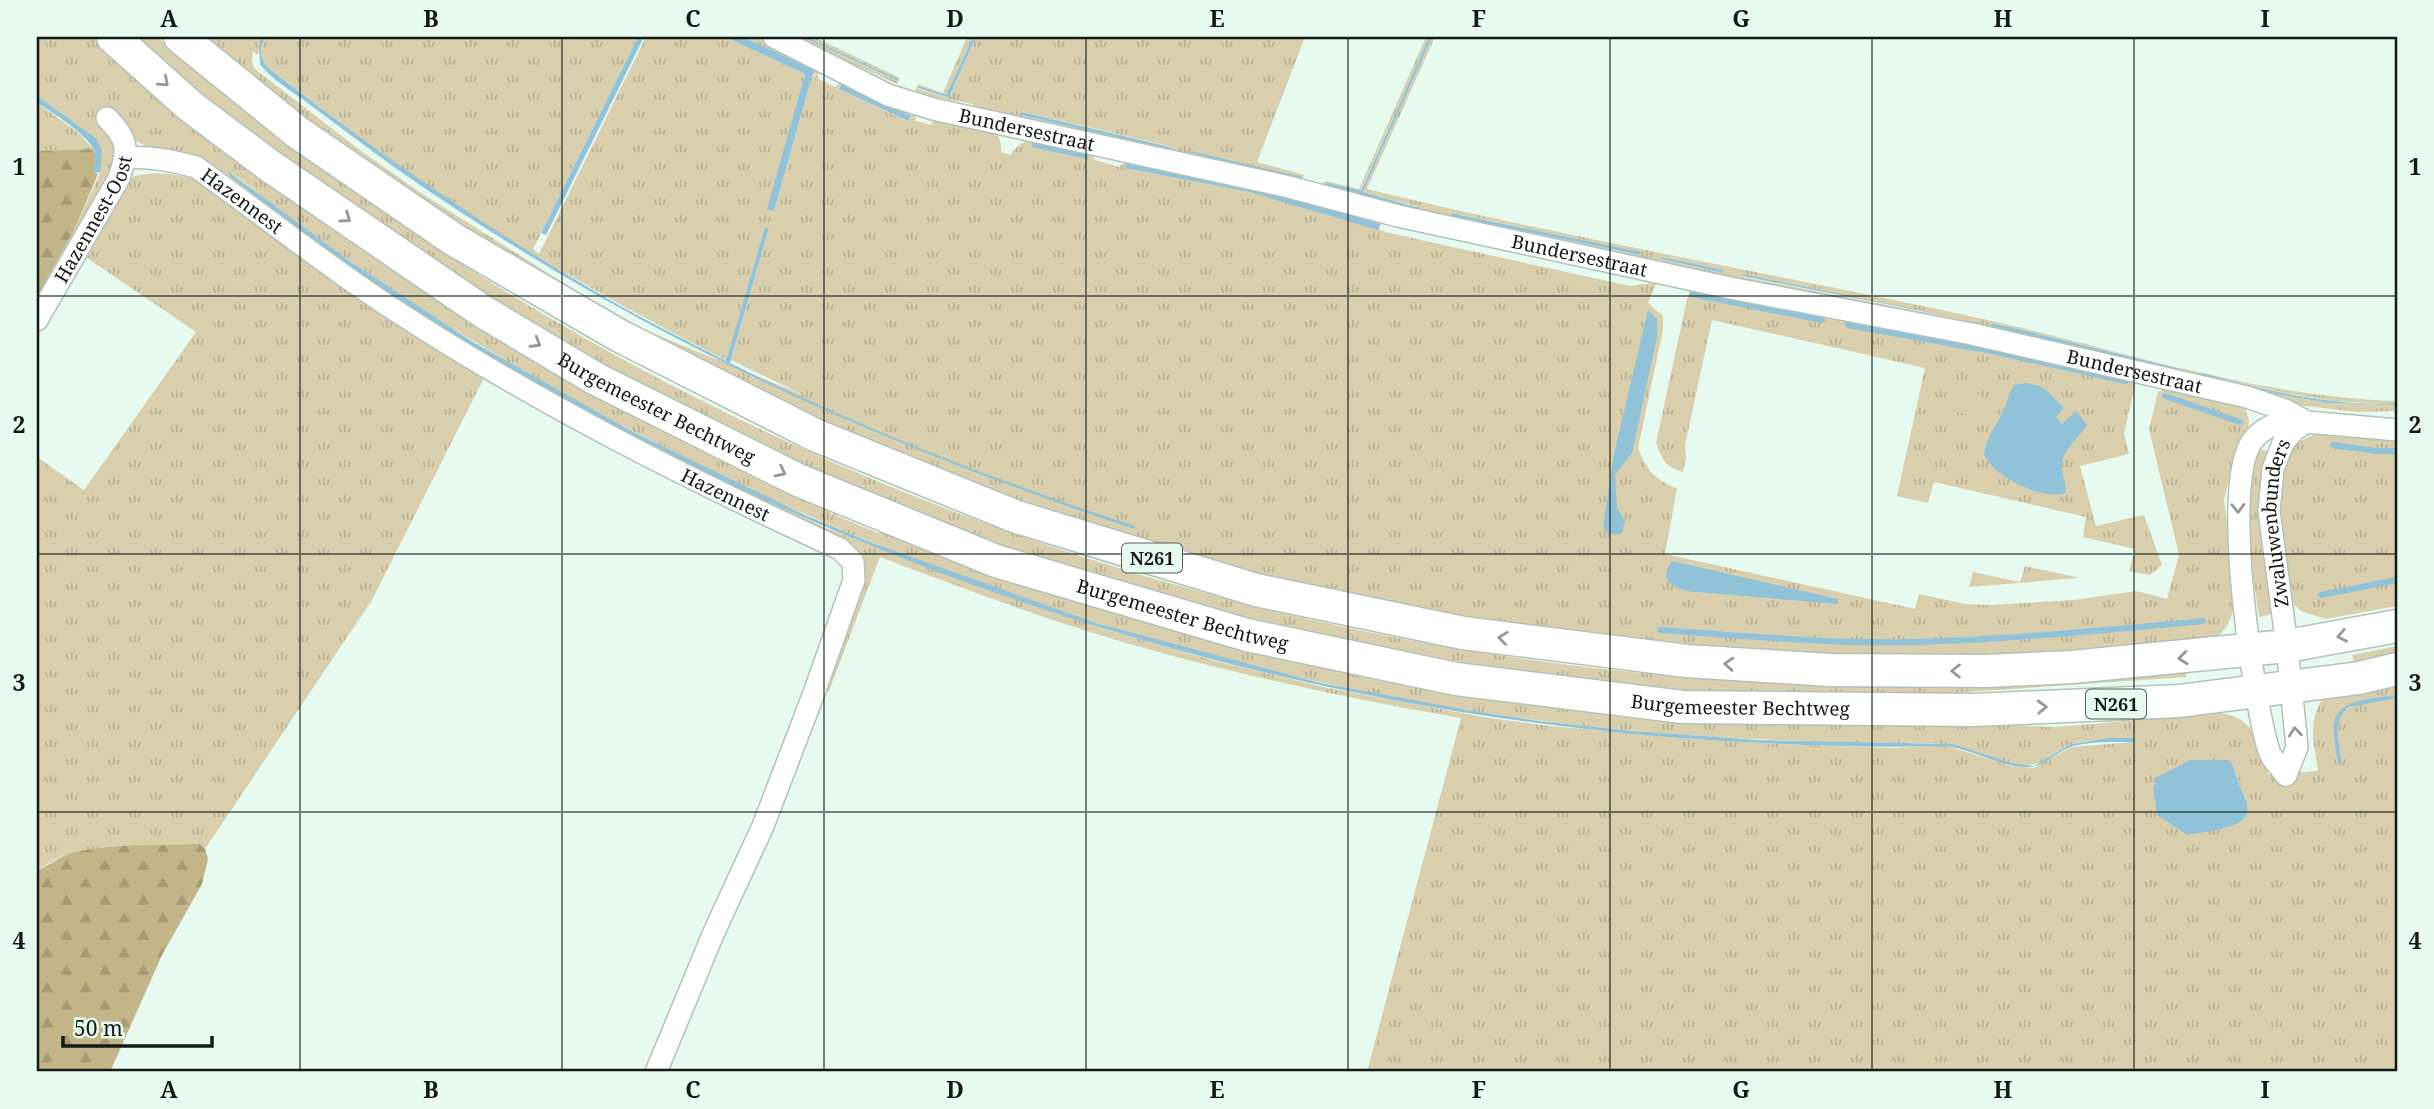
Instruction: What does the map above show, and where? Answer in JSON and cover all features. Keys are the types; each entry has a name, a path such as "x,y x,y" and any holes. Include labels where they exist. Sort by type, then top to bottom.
{"main road":[{"name":"Burgemeester Bechtweg","path":"113,37 190,106 270,166 482,311 596,379 798,480 996,561 1247,635 1456,678 1682,707 1974,710 2179,701 2359,678 2397,669"},
{"name":"Burgemeester Bechtweg","path":"180,37 297,132 442,231 631,342 815,435 1014,516 1256,590 1463,633 1687,661 1817,669 2035,669 2182,658 2287,646 2397,626"}],"street":[{"name":"Bundersestraat","path":"774,37 888,95 933,109 1289,187 1398,216 1730,288 2009,342 2247,397 2285,410 2308,422 2397,430"},
{"name":"Hazennest-Oost","path":"37,320 119,178 126,158 122,135 107,118"},
{"name":"Hazennest","path":"126,158 173,161 196,167 307,250 394,310 552,407 696,482 840,549 853,562 853,580 763,826 709,944 656,1072"},
{"name":"Zwaluwenbunders","path":"2288,420 2308,422 2294,430 2283,443 2273,468 2269,511 2292,687 2297,747 2286,775 2268,751 2251,649 2239,552 2238,495 2245,460 2252,442 2265,429 2288,420"}],"green space":[{"path":"37,37 98,37 174,102 829,509 831,515 836,513 837,516 878,533 889,528 1198,631 1925,723 2056,727 2221,713 2233,716 2250,728 2259,744 2268,775 2318,771 2313,725 2323,698 2397,676 2397,695 2350,704 2336,716 2337,728 2339,719 2351,707 2369,701 2397,698 2397,1072 1367,1072 1461,718 1307,688 1155,651 1051,619 880,557 829,691 821,691 864,568 863,556 858,550 754,501 492,362 372,600 205,849 200,844 73,853 37,870 37,457 84,490 196,332 87,258 132,177 154,173 221,185 136,141 130,127 116,113 115,166 37,307 37,297 75,228 100,173 96,138 37,96","holes":["229,172 285,216 421,308 562,393 634,432 734,482 940,569 1152,640 1369,692 1479,712 1591,727 1760,739 1941,744 2016,765 2035,764 2074,743 2135,738 2134,742 2071,747 2034,768 2011,766 1944,745 1895,748 1777,744 1551,726 1489,718 1328,688 1212,660 1107,630 923,566 824,527 589,413 418,311 259,200","2235,770 2247,800 2157,815 2153,789"]},
{"path":"134,37 157,37 325,170 503,290 689,394 883,484 1084,557 1290,615 1501,656 1714,679 1773,682 1891,683 2186,669 2186,677 1895,697 1698,692 1655,688 1478,666 1390,651 1260,623 1047,561 963,531 799,464 639,385 523,320 374,223 230,117"},
{"path":"194,37 263,37 258,55 253,51 252,62 255,69 361,151 421,193 581,294 645,330 803,395 731,360 769,228 765,227 727,361 580,282 438,193 267,67 261,52 262,44 267,37 638,37 533,249 539,254 646,37 725,37 805,74 768,209 774,211 812,76 816,71 743,37 761,37 816,63 819,79 835,87 846,77 908,104 914,110 916,121 931,125 937,117 944,115 982,124 997,134 1001,152 1010,155 1026,141 1056,140 1088,147 1095,160 1119,167 1132,156 1379,216 1382,222 1379,230 1394,234 1630,286 1657,282 1648,303 1663,316 1663,330 1638,448 1652,473 1677,488 1665,554 1915,609 1919,594 1965,604 1991,605 2073,600 2137,591 2167,599 2179,555 2149,429 2158,392 2179,388 2201,391 2244,405 2249,420 2248,431 2240,442 2224,499 2235,600 2232,613 2227,626 2218,636 2206,643 2194,645 2039,658 1835,661 1633,649 1434,621 1238,578 1046,520 859,448 676,362 498,261 439,223 325,144","holes":["841,83 909,115 911,117 907,121 839,89","1033,142 1089,153 1087,158 1031,147","1127,161 1233,182 1380,224 1377,229 1249,192 1125,168"]},
{"path":"794,37 803,37 897,81 898,79 807,37 814,37 900,78 897,84"},
{"path":"967,37 973,37 946,95 919,86 918,89 953,99 950,96 976,37 1305,37 1257,162 1304,175 1302,181 977,113 973,104 915,91 918,84 943,93","holes":["1023,112 1169,148 1022,115"]},
{"path":"1426,37 1429,37 1360,192 1327,186 1419,207 1363,192 1432,37 1435,37 1367,189 1520,224 1983,319 2166,364 1992,323 1992,326 2181,369 2292,391 2397,401 2390,404 2334,401 2201,374 2283,395 2328,403 2397,405 2397,411 2357,412 2298,405 2131,365 1544,245 1319,185 1326,181 1359,189","holes":["1452,213 1640,252 1640,255 1452,216","1662,257 1723,270 1722,273 1661,259","1743,274 1968,321 1743,277"]},
{"path":"37,103 79,133 93,149 37,151"},
{"path":"93,149 96,157 94,172 98,174 75,228 37,297 37,151"},
{"path":"1692,289 2137,378 2124,433 2129,454 2080,466 2096,526 2144,515 2162,565 2150,575 2129,571 2135,549 2083,537 2086,517 1934,482 1928,503 1897,496 1925,368 1712,320 1685,445 1683,472 1672,468 1662,458 1656,443 1687,299"},
{"path":"1952,389 1981,395 1976,416 1946,410"},
{"path":"2313,435 2397,438 2397,606 2326,619 2301,611 2292,603 2285,590 2277,524 2284,459 2296,443"},
{"path":"2260,449 2270,452 2273,614 2259,617 2247,509 2248,487"},
{"path":"2025,566 2079,578 1969,587 1973,572 2020,582"},
{"path":"2397,646 2397,654 2354,662 2352,655"},
{"path":"200,844 208,859 202,884 162,955 110,1072 37,1072 37,870 67,854 88,850 119,846"}],"water":[{"path":"263,37 267,37 261,52 267,67 391,160 564,273 726,361 765,227 769,228 730,363 829,410 930,452 1135,526 1134,529 938,458 843,418 659,329 570,279 481,225 394,167 275,79 260,64 259,46"},
{"path":"638,37 644,37 546,235 541,233"},
{"path":"725,37 743,37 816,71 812,76 774,211 767,209 805,74"},
{"path":"803,37 898,79 898,81"},
{"path":"973,37 976,37 950,95 953,99 918,88 919,86 946,95"},
{"path":"1429,37 1432,37 1363,192 1420,208 1419,210 1326,186 1327,183 1361,191"},
{"path":"842,83 911,116 908,121 839,89"},
{"path":"37,96 96,138 102,151 100,173 94,172 95,155 90,144 68,124 37,103"},
{"path":"1022,112 1170,147 1169,149 1021,115"},
{"path":"1033,142 1089,153 1088,159 1031,147"},
{"path":"1191,153 1302,177 1302,179"},
{"path":"1126,161 1293,197 1380,224 1378,230 1249,192 1125,168"},
{"path":"229,172 351,262 473,342 635,433 807,516 875,544 1096,623 1321,683 1473,711 1633,731 1758,740 1953,744 2011,763 2034,766 2005,764 1949,747 1723,741 1590,729 1459,712 1330,687 1202,656 1076,620 951,577 828,528 644,442 459,338 285,219 229,175"},
{"path":"1452,213 1641,252 1640,255 1451,216"},
{"path":"1662,257 1723,270 1723,273 1661,259"},
{"path":"1743,274 1968,320 1742,276"},
{"path":"1648,310 1657,319 1657,337 1632,453 1615,475 1617,508 1625,521 1622,533 1616,535 1608,533 1603,527 1614,454"},
{"path":"1992,323 2181,369 2181,371 1991,326"},
{"path":"2202,373 2298,396 2397,405 2328,403 2283,395 2201,375"},
{"path":"2027,383 2044,389 2064,408 2056,417 2062,424 2076,411 2087,425 2063,458 2065,493 2055,495 2020,485 1998,471 1984,455 2014,385"},
{"path":"1672,561 1838,599 1838,604 1685,591 1670,584 1666,577"},
{"path":"2397,695 2397,698 2349,707 2343,713 2338,726 2342,763 2338,763 2334,723 2342,708 2360,701"},
{"path":"2109,738 2135,738 2134,742 2096,743 2073,746 2034,766 2070,744"},
{"path":"2190,760 2229,760 2247,804 2244,818 2231,826 2187,835 2157,815 2153,789 2157,777"}],"waterway":[{"path":"1692,294 1822,320"},
{"path":"1848,325 1987,350 2126,381"},
{"path":"2165,396 2240,422"},
{"path":"2333,445 2397,451"},
{"path":"2321,595 2397,580"},
{"path":"1660,630 1820,641 1916,642 2203,621"}]}
